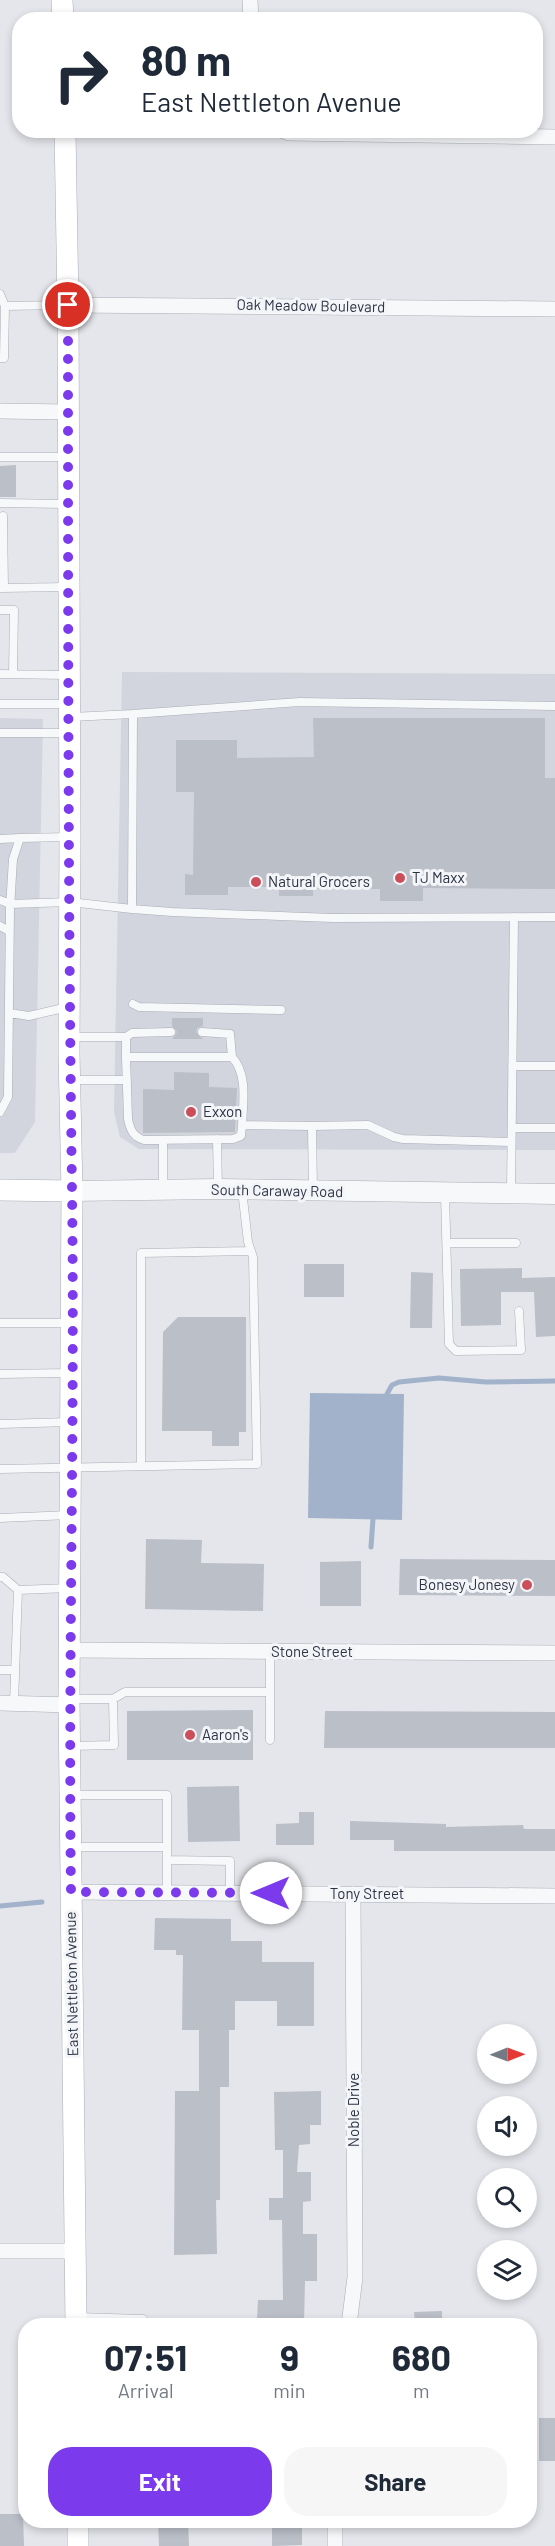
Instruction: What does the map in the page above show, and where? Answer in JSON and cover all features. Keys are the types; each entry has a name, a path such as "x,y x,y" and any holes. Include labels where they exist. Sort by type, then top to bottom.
{"main road":[{"name":"East Nettleton Avenue","path":"65,138 68,305 69,1080 72,1191 70,1795 76,2318"},
{"name":"South Caraway Road","path":"0,1190 72,1191"},
{"path":"78,2528 78,2546"}],"street":[{"name":"Oak Meadow Boulevard","path":"68,305 555,309"},
{"path":"0,411 67,412"},
{"name":"South Caraway Road","path":"72,1191 242,1190 555,1194"},
{"name":"Stone Street","path":"70,1650 555,1653"},
{"path":"7,1703 70,1702"},
{"name":"Tony Street","path":"71,1892 555,1896"},
{"name":"Noble Drive","path":"350,2318 356,2277 353,1894"},
{"path":"0,2251 75,2251"},
{"path":"335,2528 335,2546"}],"lane":[{"path":"0,294 5,306 4,358 0,358"},
{"path":"5,306 68,305"},
{"path":"0,457 67,458"},
{"path":"0,503 68,504"},
{"path":"3,516 2,588 68,587"},
{"path":"0,610 14,610 13,674"},
{"path":"0,674 69,675"},
{"path":"0,733 69,718 300,702 555,706"},
{"path":"0,704 69,718"},
{"path":"132,909 133,714"},
{"path":"0,839 70,837"},
{"path":"0,1112 8,1097 10,904 13,860 20,838"},
{"path":"0,900 10,904 70,902 164,912 332,918 555,917"},
{"path":"511,1194 514,917"},
{"path":"0,926 9,931"},
{"path":"134,1004 139,1007 280,1010"},
{"path":"9,1013 29,1016 69,1007"},
{"path":"69,1036 126,1036 132,1033 171,1032"},
{"path":"126,1036 130,1128 137,1138 163,1140 238,1138 241,1136 243,1089 238,1063 232,1057 230,1034 202,1032"},
{"path":"126,1057 232,1057"},
{"path":"512,1066 555,1066"},
{"path":"69,1080 127,1080"},
{"path":"242,1125 368,1125 403,1139 511,1142"},
{"path":"312,1126 313,1192"},
{"path":"512,1128 555,1128"},
{"path":"217,1139 218,1190"},
{"path":"163,1140 163,1190"},
{"path":"0,1469 257,1464 251,1251 242,1190"},
{"path":"445,1193 449,1344 456,1351 521,1350 519,1311"},
{"path":"447,1243 516,1243"},
{"path":"141,1465 141,1253 251,1251"},
{"path":"0,1323 71,1323"},
{"path":"0,1374 71,1373"},
{"path":"0,1424 71,1422"},
{"path":"0,1518 70,1515"},
{"path":"0,1577 18,1590 70,1588"},
{"path":"7,1703 15,1670 18,1590"},
{"path":"270,1652 270,1740"},
{"path":"0,1670 15,1670"},
{"path":"70,1702 113,1699 125,1692 270,1692"},
{"path":"70,1746 114,1745 113,1699"},
{"path":"70,1795 167,1795 167,1892"},
{"path":"71,1847 167,1847"},
{"path":"167,1860 230,1861 230,1893"}],"shaded area":[{"path":"122,672 555,674 555,1150 139,1149 120,1137 114,1112"},
{"path":"0,718 43,719 35,1122 15,1153 0,1153"}],"water":[{"path":"310,1393 404,1394 402,1520 308,1518"}],"building":[{"path":"16,465 16,497 0,497 0,466"},
{"path":"313,718 545,718 545,778 555,778 555,889 423,888 423,901 380,901 380,889 313,889 313,896 279,896 279,887 228,887 228,895 185,895 185,874 193,875 194,792 176,792 176,740 237,740 237,758 314,757"},
{"path":"172,1018 203,1018 203,1026 197,1028 196,1032 203,1039 172,1039 177,1032 172,1026"},
{"name":"Exxon","path":"174,1072 209,1073 209,1087 237,1088 235,1132 143,1133 143,1089 174,1090"},
{"path":"304,1264 344,1264 344,1297 304,1297"},
{"path":"522,1268 522,1278 555,1277 555,1336 536,1337 534,1292 501,1292 501,1325 461,1326 460,1269"},
{"path":"411,1272 433,1273 432,1328 410,1328"},
{"path":"178,1317 246,1317 246,1432 239,1432 239,1446 212,1446 212,1431 162,1431 163,1332"},
{"path":"146,1539 202,1540 201,1563 264,1564 263,1611 145,1609"},
{"path":"400,1559 555,1560 555,1596 399,1595"},
{"path":"361,1561 361,1606 320,1606 320,1562"},
{"name":"Aaron's","path":"253,1710 253,1760 127,1760 127,1711"},
{"path":"325,1711 555,1712 555,1748 324,1748"},
{"path":"239,1786 240,1841 188,1842 187,1787"},
{"path":"299,1812 314,1812 314,1845 276,1845 276,1824 299,1823"},
{"path":"350,1821 446,1824 446,1827 523,1825 524,1829 555,1829 555,1851 394,1851 394,1840 350,1840"},
{"path":"155,1918 231,1919 231,1941 262,1941 262,1962 314,1962 314,2026 277,2026 277,2001 235,2001 235,2030 229,2030 229,2087 220,2087 220,2200 216,2200 217,2254 174,2255 175,2091 199,2091 199,2030 182,2030 183,1955 176,1955 176,1950 154,1950"},
{"path":"321,2091 321,2125 310,2125 310,2144 299,2145 297,2172 311,2172 311,2201 303,2202 303,2234 317,2234 317,2281 305,2281 304,2318 257,2318 258,2300 283,2300 282,2220 269,2220 269,2198 283,2198 283,2150 275,2150 274,2092"},
{"path":"442,2311 442,2318 414,2318 414,2312"},
{"path":"539,2418 555,2418 555,2461 539,2461"},
{"path":"0,2514 18,2514 18,2528 23,2528 24,2546 0,2546"},
{"path":"158,2528 188,2528 189,2546 159,2546"},
{"path":"272,2528 302,2528 302,2545 272,2546"}],"waterway":[{"path":"387,1394 392,1385 399,1382 439,1378 486,1382 555,1381"},
{"path":"371,1547 373,1519"},
{"path":"0,1906 42,1902"}],"place":[{"name":"TJ Maxx","path":"400,878"},
{"name":"Natural Grocers","path":"256,882"},
{"name":"Exxon","path":"191,1112"},
{"name":"Bonesy Jonesy","path":"527,1585"},
{"name":"Aaron's","path":"190,1735"}],"route":[{"path":"68,305 69,1053 72,1191 69,1699 71,1892 271,1893"}]}
